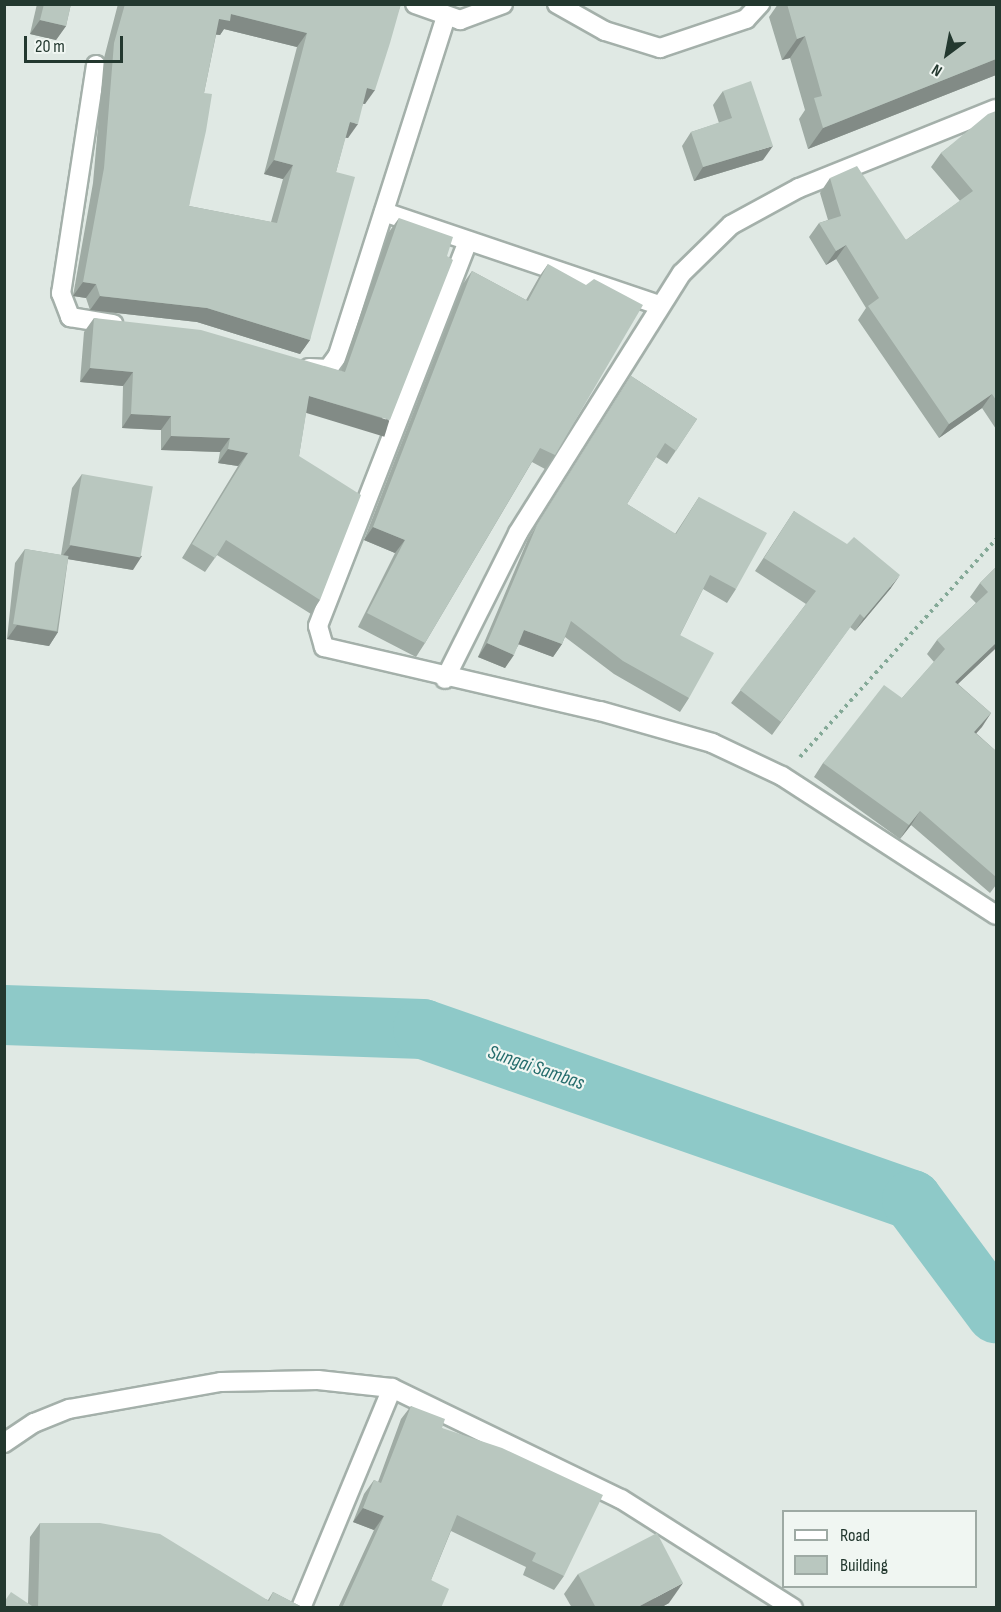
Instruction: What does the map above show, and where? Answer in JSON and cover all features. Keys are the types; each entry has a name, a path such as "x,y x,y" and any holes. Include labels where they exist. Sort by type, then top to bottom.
{"street":[{"path":"415,4 447,17 470,18 503,4"},
{"path":"557,4 605,32 660,48 746,18 760,4"},
{"path":"289,362 320,372 334,366 447,17"},
{"path":"96,65 61,293 70,317 130,326"},
{"path":"445,679 518,533 659,305 682,273 731,225 799,188 996,108"},
{"path":"384,212 659,305"},
{"path":"468,241 318,626 320,640 334,653 678,732 782,776 996,915"},
{"path":"4,1443 33,1422 69,1409 221,1382 318,1380 392,1388 621,1498 793,1608"},
{"path":"301,1608 392,1388"}],"path":[{"path":"782,776 996,539"}],"building":[{"path":"44,4 71,4 66,26 40,20"},
{"path":"125,4 401,4 375,90 367,88 358,124 350,122 336,172 355,177 310,340 207,308 100,296 96,284 83,282 104,168 114,43","holes":["231,14 307,33 274,160 293,165 277,223 189,206 212,94 204,93 219,19 230,21"]},
{"path":"787,4 996,4 996,59 823,128 814,98 822,96 805,36 797,39"},
{"path":"751,81 773,146 703,167 691,132 732,118 723,91"},
{"path":"996,111 996,400 992,394 949,424 868,306 879,298 846,245 836,251 819,223 841,216 830,178 857,166 906,240 973,191 941,153 988,114"},
{"path":"399,218 453,237 447,256 453,260 390,420 309,396 299,456 361,495 320,600 226,540 215,558 192,544 248,453 228,449 230,438 171,436 171,416 131,414 133,372 90,368 94,318 201,330 345,372"},
{"path":"548,264 586,285 594,279 643,305 555,455 540,448 425,643 367,613 405,540 373,527 472,271 528,301"},
{"path":"631,376 697,419 676,451 665,443 627,504 676,534 699,497 767,533 736,589 710,575 680,635 714,653 689,698 623,661 571,621 562,644 524,630 514,655 487,643 537,525"},
{"path":"82,474 153,487 140,557 69,545"},
{"path":"794,511 847,544 854,537 900,575 864,618 860,614 781,722 740,690 816,591 764,558"},
{"path":"25,549 68,556 57,631 13,624"},
{"path":"996,567 996,643 955,682 991,713 974,732 996,751 996,877 920,811 909,825 823,763 884,685 902,698 945,649 937,640 988,592 980,583"},
{"path":"411,1406 445,1419 442,1428 502,1448 603,1495 564,1576 532,1561 536,1553 457,1515 431,1580 449,1589 441,1608 342,1608 384,1516 363,1508 374,1480 381,1483"},
{"path":"40,1523 100,1523 160,1534 269,1601 273,1592 304,1608 38,1608"},
{"path":"657,1533 683,1583 636,1608 596,1608 578,1574"},
{"path":"11,1592 35,1608 4,1608 4,1602"}],"waterway":[{"name":"Sungai Sambas","path":"4,1015 423,1029 912,1200 996,1313"}]}
